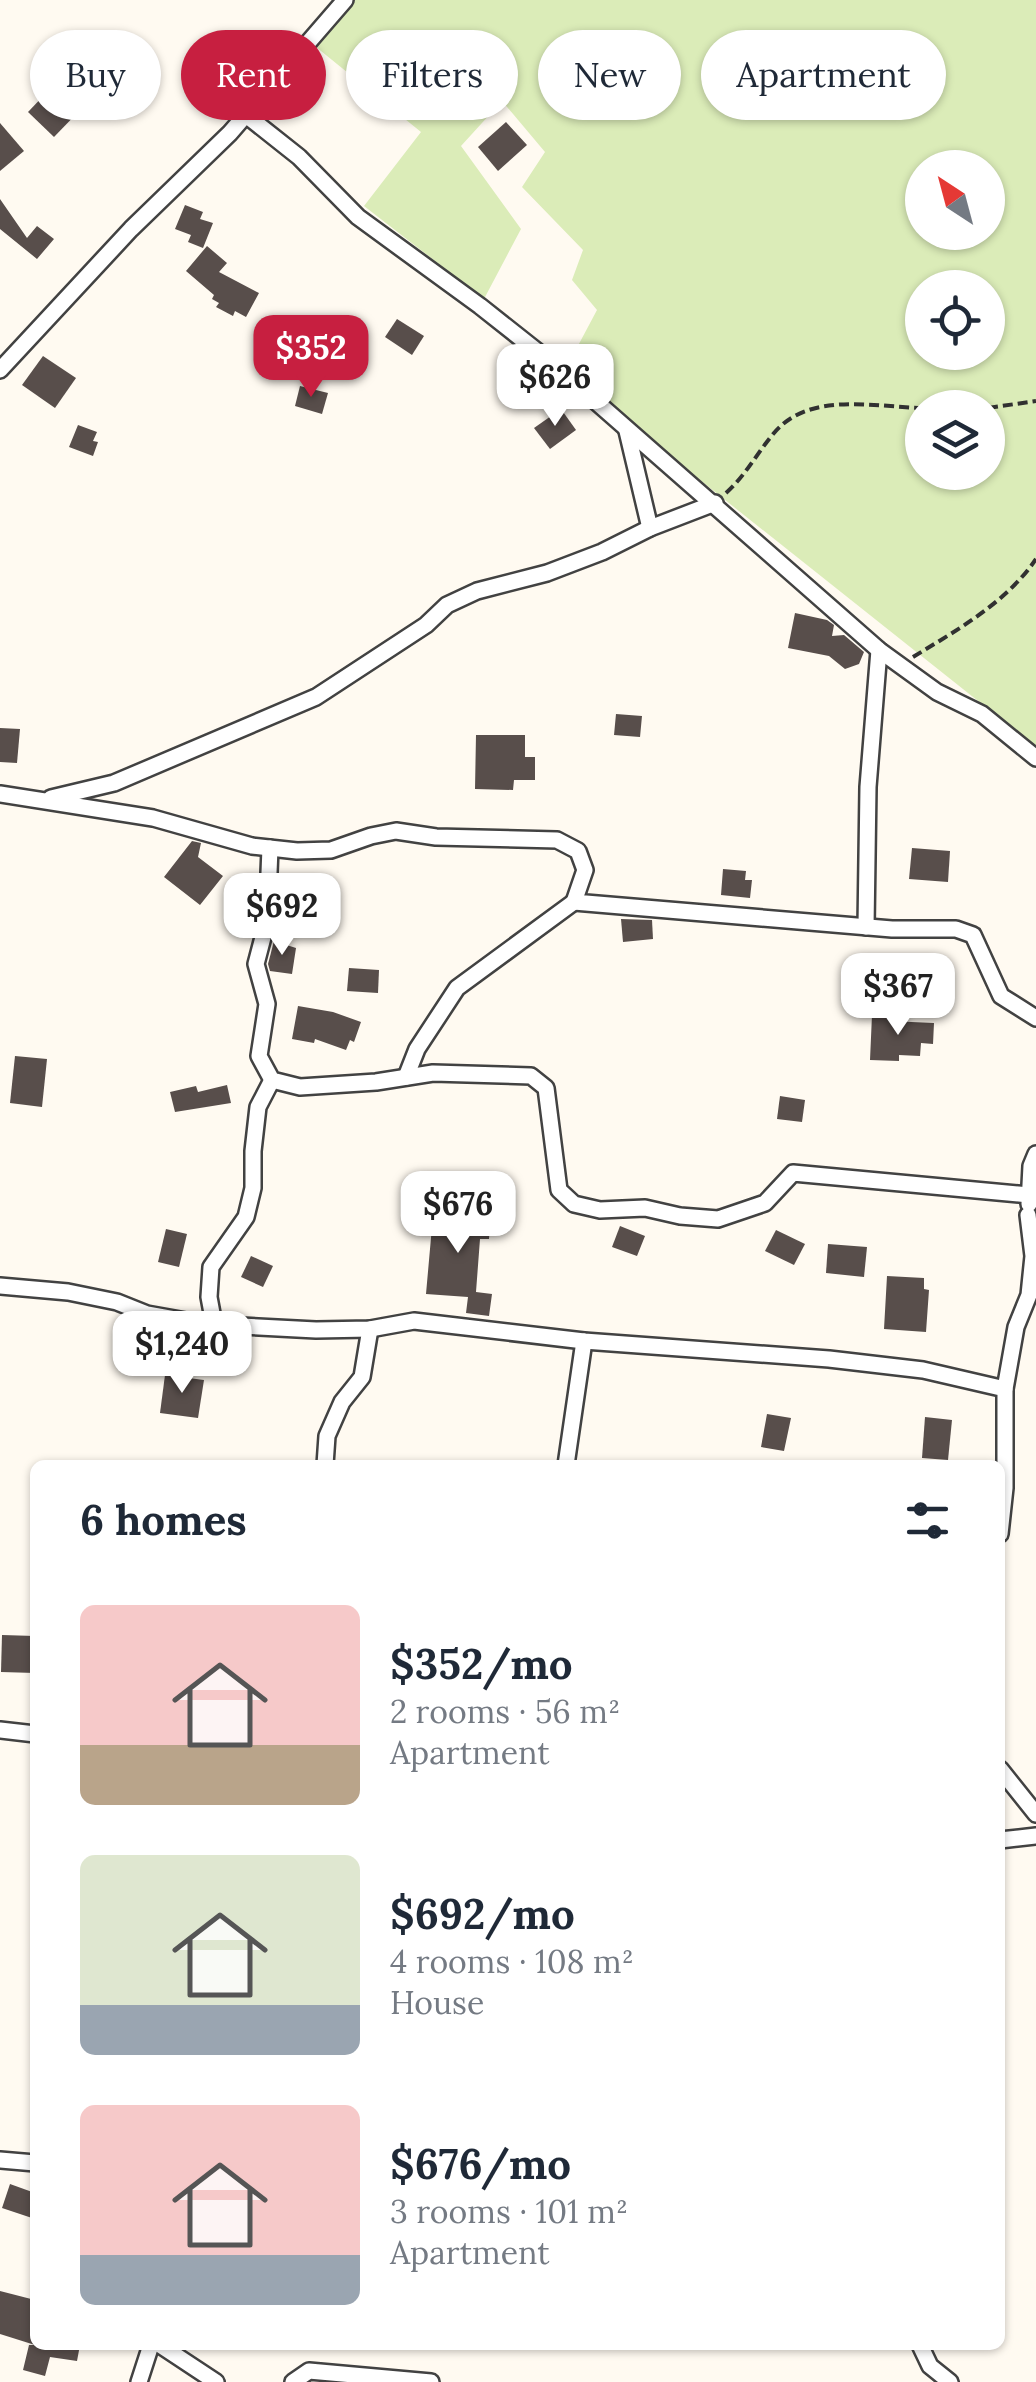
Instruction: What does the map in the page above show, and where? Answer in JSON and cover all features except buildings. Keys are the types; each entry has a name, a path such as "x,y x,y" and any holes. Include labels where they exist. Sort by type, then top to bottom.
{"street":[{"path":"319,30 345,0"},
{"path":"0,370 77,285 240,120"},
{"path":"253,120 299,157 358,217 552,363 880,650 938,692 982,714 1036,758"},
{"path":"627,430 650,528"},
{"path":"42,800 114,783 316,697 426,625 448,605 477,591 547,573 602,552 715,503"},
{"path":"866,927 868,787 880,650"},
{"path":"0,794 153,818 270,848 331,850 396,831 557,840 578,852 585,870 574,902 457,988 417,1049 406,1077"},
{"path":"270,848 267,922 256,964 267,1004 259,1056 272,1080 300,1086 432,1073 531,1076 546,1088 558,1190 574,1204 600,1210 645,1208 718,1219 766,1203 794,1174 1029,1195"},
{"path":"574,902 866,927 956,928 974,935 1001,996 1036,1018"},
{"path":"214,1324 209,1296 211,1267 246,1217 253,1188 252,1151 258,1107 272,1080"},
{"path":"1005,1488 1005,1389 1016,1327 1030,1295 1034,1256 1029,1195 1036,1154"},
{"path":"0,1286 68,1292 116,1302 147,1314 214,1324 316,1330 370,1329 414,1322 584,1341 830,1358 923,1370 1005,1389"},
{"path":"325,1460 327,1436 342,1402 362,1377 370,1329"},
{"path":"567,1460 584,1341"},
{"path":"0,1730 30,1733"},
{"path":"1005,1775 1036,1814"},
{"path":"1005,1839 1036,1836"},
{"path":"0,2160 30,2163"},
{"path":"139,2382 149,2350"},
{"path":"168,2350 216,2382"},
{"path":"922,2350 930,2366 950,2382"},
{"path":"293,2382 309,2371 431,2382"}],"path":[{"path":"1005,406 1036,401"},
{"path":"715,503 744,477 786,421 804,412 839,404 905,407"},
{"path":"901,665 953,634 998,600 1036,559"}],"green space":[{"path":"354,0 1036,0 1036,747 564,372 597,310 572,280 583,250 522,187 545,152 518,120 518,30 346,30 346,71 326,55 326,35"},
{"path":"406,120 485,120 461,146 521,229 484,299 364,206 421,132"}]}
